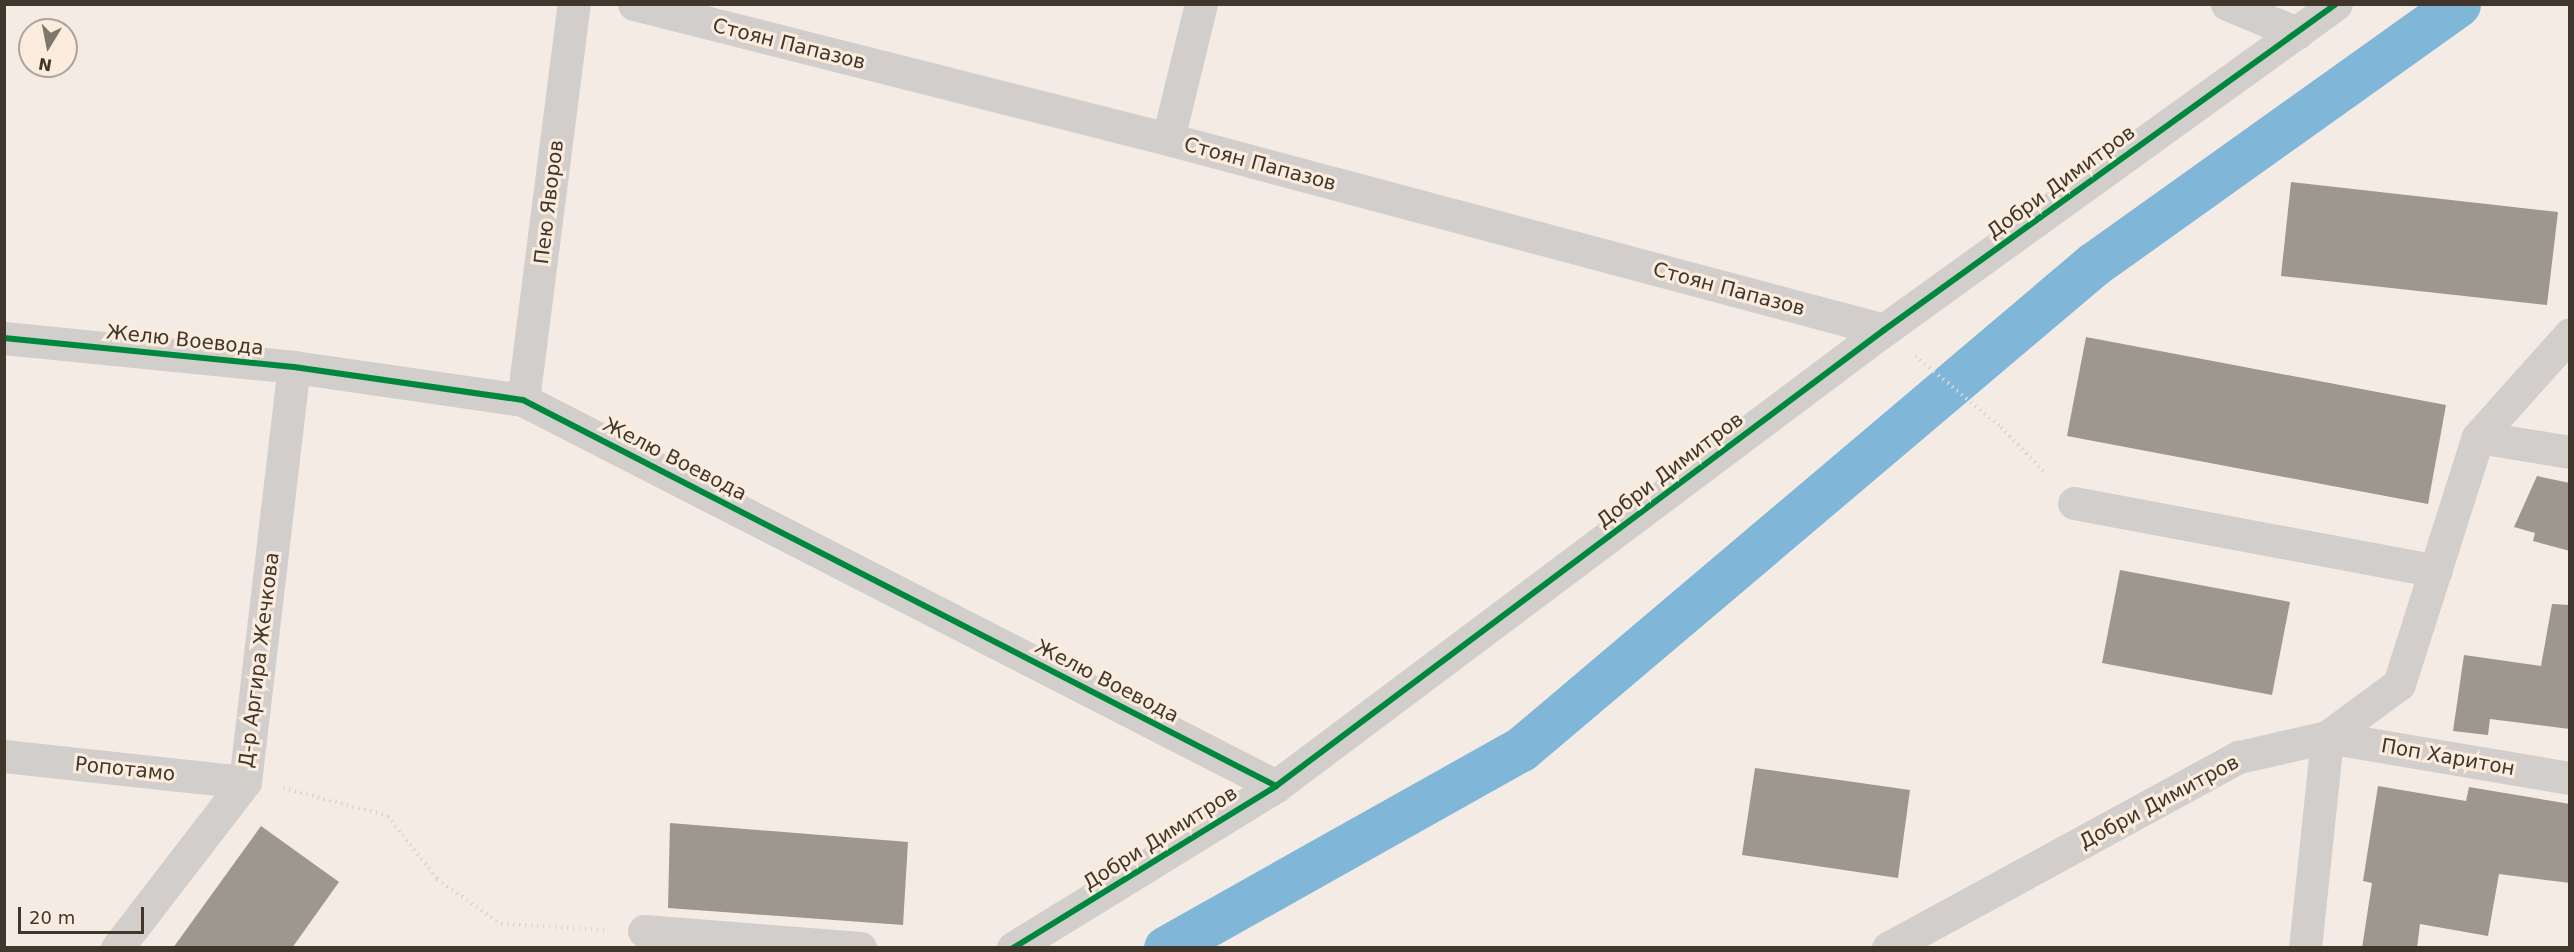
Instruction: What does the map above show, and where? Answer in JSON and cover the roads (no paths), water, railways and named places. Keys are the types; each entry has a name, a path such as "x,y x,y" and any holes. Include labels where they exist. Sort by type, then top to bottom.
{"street":[{"name":"Пею Яворов","path":"523,400 574,4"},
{"name":"Стоян Папазов","path":"634,4 1168,139 1884,330"},
{"path":"1168,139 1201,4"},
{"path":"2227,4 2297,33"},
{"name":"Добри Димитров","path":"1013,948 1276,786 1884,330 2336,4"},
{"name":"Добри Димитров","path":"1888,948 2239,757 2327,737 2399,684 2478,437 2570,334"},
{"name":"Желю Воевода","path":"4,338 294,367 523,400 1276,786"},
{"name":"Д-р Аргира Жечкова","path":"117,948 245,782 294,367"},
{"path":"2478,437 2570,452"},
{"path":"2074,503 2436,571"},
{"path":"2305,948 2327,737"},
{"name":"Поп Харитон","path":"2327,737 2570,778"},
{"name":"Ропотамо","path":"4,756 245,782"},
{"path":"644,931 860,948"}],"waterway":[{"path":"1166,948 1521,749 2094,264 2458,4"}]}
